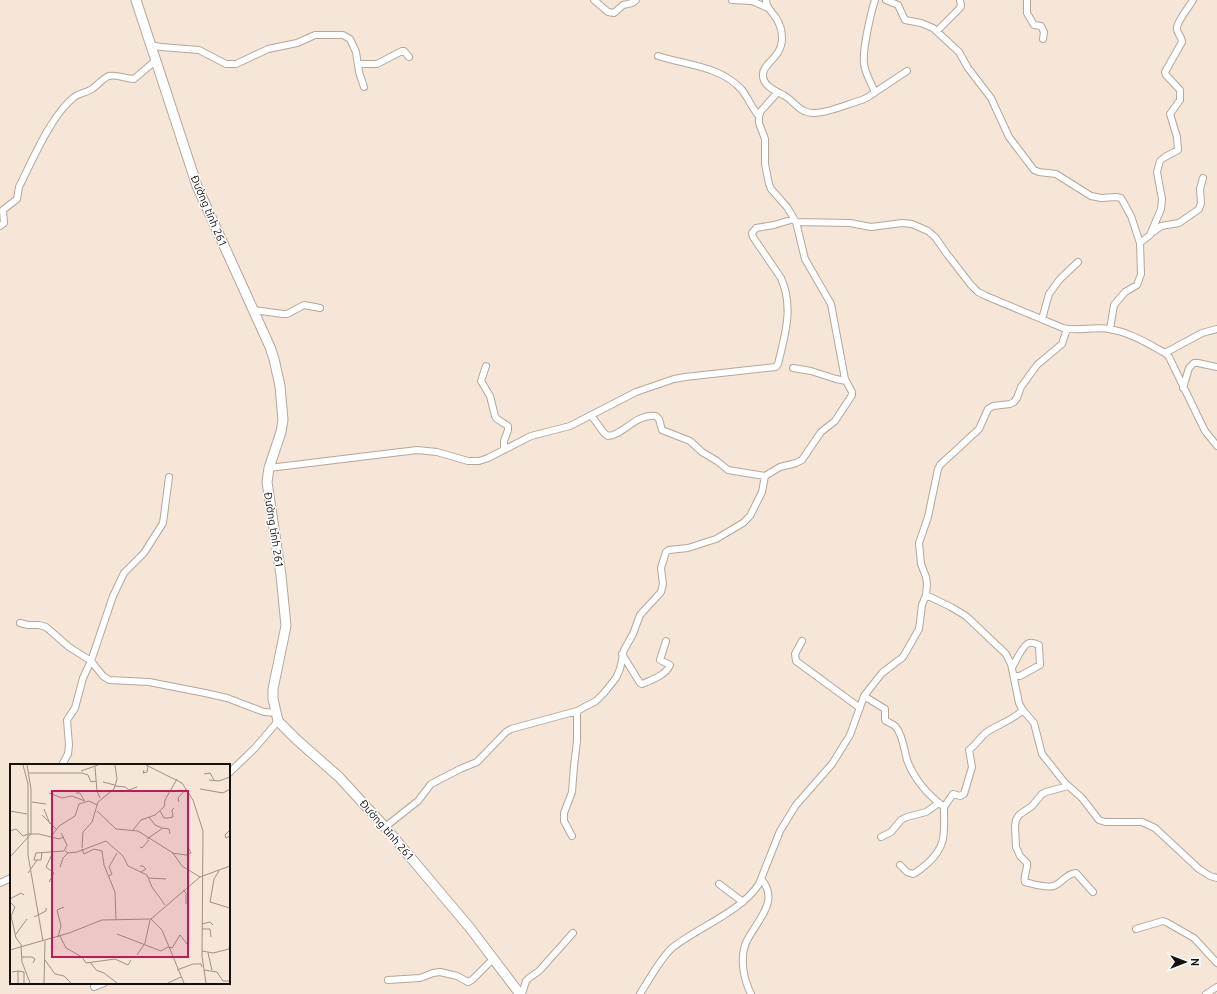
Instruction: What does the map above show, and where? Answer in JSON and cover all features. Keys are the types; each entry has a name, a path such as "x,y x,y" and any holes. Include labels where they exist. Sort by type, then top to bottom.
{"main road":[{"name":"Đường tỉnh 261","path":"136,0 197,186 272,353 280,386 282,426 269,468 268,489 278,555 286,626 274,683 273,699 277,717 297,740 339,777 385,827 470,928 521,994"}],"street":[{"path":"594,0 608,12 614,13 624,5 632,3 636,0"},
{"path":"732,0 752,1 768,8 777,18 781,27 781,46 778,54 762,72 765,81 777,93 788,98 805,112 817,113 862,100 907,71"},
{"path":"766,0 768,8"},
{"path":"875,92 865,68 863,58 872,10 876,0"},
{"path":"886,0 898,5 905,20 921,23 937,31 959,52 968,68 991,98 1010,137 1034,170 1056,174 1091,196 1101,198 1121,198 1131,216 1140,243 1142,268 1140,280 1122,295 1114,306 1110,329"},
{"path":"937,31 961,6 960,0"},
{"path":"1027,0 1028,15 1034,25 1041,26 1044,32 1043,39"},
{"path":"1150,235 1161,209 1162,199 1157,172 1160,161 1177,151 1178,145 1170,114 1180,100 1180,90 1166,76 1165,69 1176,54 1182,42 1177,25 1193,0"},
{"path":"150,45 199,50 226,64 231,65 268,49 297,43 315,35 343,35 350,39 356,52 360,76 364,86"},
{"path":"358,64 377,64 402,51 404,51 409,57"},
{"path":"591,415 604,433 608,436 613,435 638,419 656,416 659,419 662,430 687,440 705,454 718,461 728,470 765,476 780,467 800,462 820,432 835,421 852,394 846,381 831,304 805,259 795,221 769,184 765,164 765,139 759,124 758,116 742,90 714,71 658,56"},
{"path":"0,226 4,223 3,210 17,199 18,187 56,118 70,101 77,95 89,91 107,77 115,76 134,79 155,61"},
{"path":"758,116 777,93"},
{"path":"1140,243 1159,227 1179,223 1199,209 1201,203 1200,189 1203,178"},
{"path":"269,468 417,450 437,452 468,461 479,461 525,439 570,426 636,392 686,377 776,367 788,322 788,305 784,284 753,237 752,233 756,228 795,221 850,223 871,226 902,223 912,224 932,234 966,279 978,292 1067,329 1110,329 1137,338 1165,353 1171,360 1183,388 1205,431 1217,446"},
{"path":"1042,319 1049,294 1056,283 1078,262"},
{"path":"253,310 287,314 304,306 320,308"},
{"path":"640,994 670,950 742,902 754,891 761,879 780,832 796,804 832,764 850,735 864,696 882,673 903,657 919,629 922,605 926,595 927,581 921,564 919,543 928,517 938,469 979,429 988,409 993,406 1010,404 1014,402 1021,388 1037,365 1062,344 1067,329"},
{"path":"1165,353 1202,333 1217,329"},
{"path":"1183,388 1189,368 1194,363 1198,362 1217,368"},
{"path":"486,366 481,381 490,396 495,416 508,426 504,441 504,450"},
{"path":"793,368 811,370 846,381"},
{"path":"385,827 418,801 431,784 477,762 506,732 511,729 577,711 596,701 611,686 620,669 622,654 633,634 640,615 661,592 663,584 662,568 666,552 670,550 688,548 716,539 743,523 750,516 762,492 765,476"},
{"path":"63,764 68,754 69,745 66,720 74,710 82,678 91,661 110,603 124,573 144,553 163,523 165,517 169,477"},
{"path":"926,595 966,616 1006,654 1012,668 1019,703 1034,722 1042,754 1068,786 1082,798 1102,822 1135,822 1149,825 1155,828 1199,869 1210,876 1217,878"},
{"path":"20,623 28,625 41,625 46,627 69,647 91,661 109,680 149,682 205,693 227,698 277,717 255,748 230,772"},
{"path":"622,654 642,684 661,675 670,667 670,665 660,660 666,641"},
{"path":"802,641 795,654 796,661 860,708"},
{"path":"1012,668 1027,644 1032,643 1039,645 1040,665 1020,676 1014,676"},
{"path":"864,696 885,709 885,720 897,729 906,750 908,761 920,783 928,794 941,805 944,839 938,852 924,866 913,874 907,872 900,865"},
{"path":"881,837 891,832 901,820 926,812 941,805 953,794 960,796 964,794 972,766 969,750 975,746 987,732 1014,717 1023,710"},
{"path":"572,836 564,821 564,813 572,792 577,741 577,711"},
{"path":"1068,786 1042,794 1032,806 1019,815 1015,826 1016,847 1020,856 1028,864 1024,879 1025,882 1054,886 1070,874 1076,874 1093,892"},
{"path":"0,883 10,878"},
{"path":"751,994 744,969 744,952 749,938 760,921 768,902 767,887 761,879"},
{"path":"718,884 742,902"},
{"path":"1136,929 1163,921 1166,922 1196,940 1217,963"},
{"path":"521,994 526,981 539,971 573,933"},
{"path":"388,980 420,978 440,972 457,976 468,982 472,980 494,958"},
{"path":"94,987 102,984"},
{"path":"1206,994 1217,987"}]}
